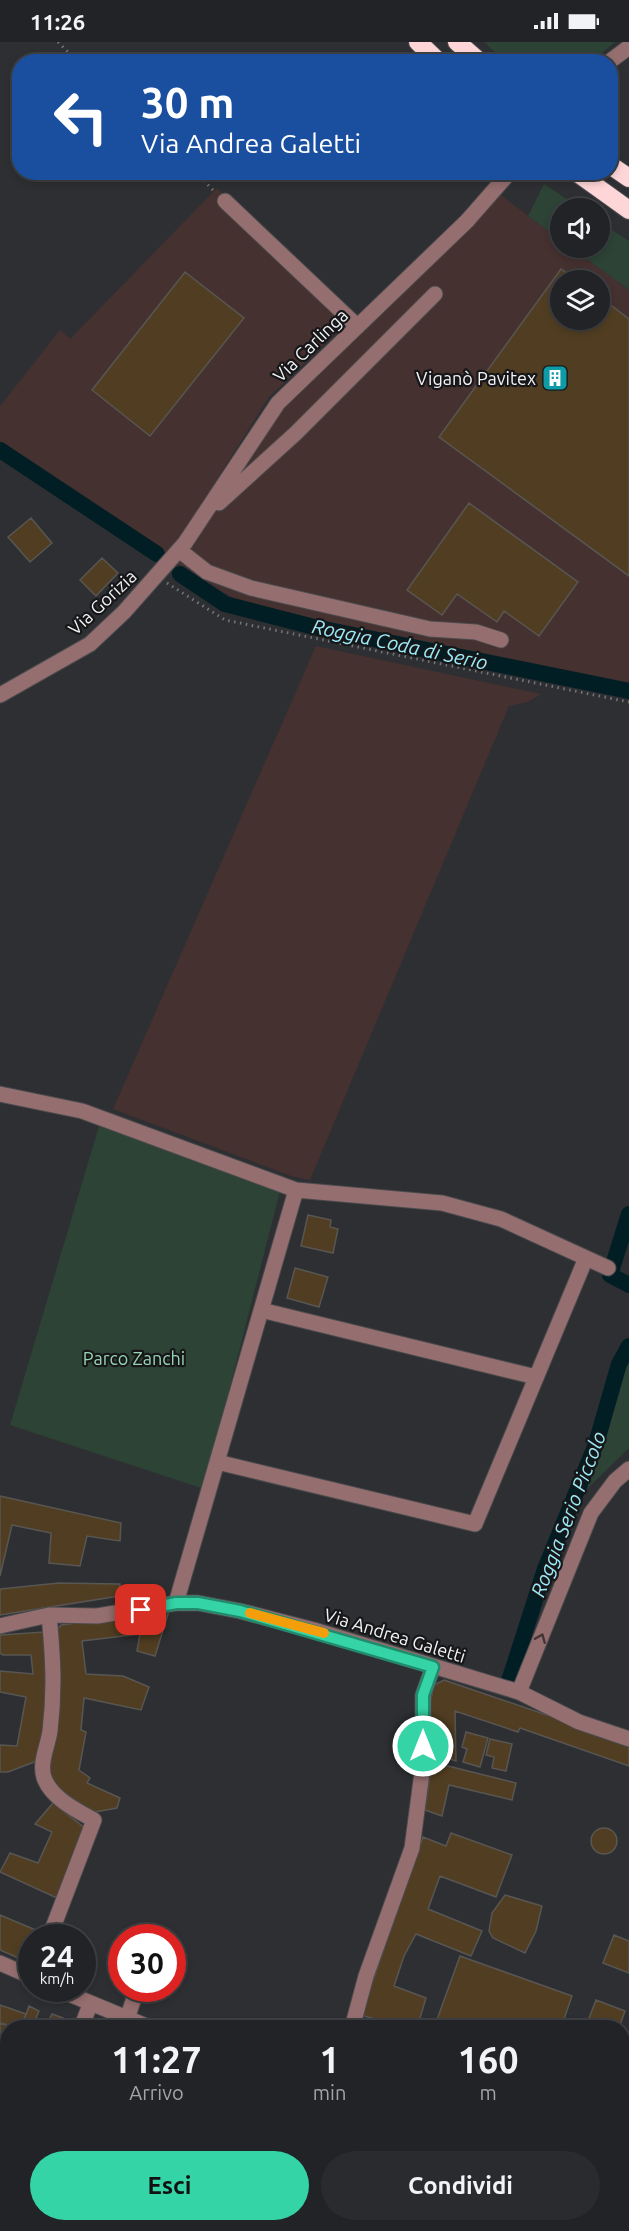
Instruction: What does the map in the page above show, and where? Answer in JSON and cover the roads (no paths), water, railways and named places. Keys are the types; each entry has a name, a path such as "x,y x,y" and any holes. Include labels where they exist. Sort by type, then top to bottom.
{"highway":[{"path":"418,42 431,54"},
{"path":"457,42 471,54"},
{"path":"587,180 629,210"}],"street":[{"name":"Via Carlinga","path":"164,568 205,515 278,403 468,220 504,180"},
{"path":"225,201 357,326"},
{"path":"205,515 288,440 435,294"},
{"path":"179,550 207,572 251,588 430,629 476,632 501,640"},
{"name":"Via Gorizia","path":"0,695 90,644 164,568"},
{"path":"0,1094 82,1111 296,1190 441,1203 501,1219 608,1268"},
{"path":"176,1603 296,1190"},
{"path":"217,1462 474,1524 586,1258"},
{"path":"261,1310 536,1377"},
{"path":"519,1692 591,1513 615,1481 629,1469"},
{"name":"Via Andrea Galetti","path":"0,1626 49,1615 97,1616 176,1603 198,1603 240,1611 519,1692 579,1722 629,1739"},
{"path":"49,1615 55,1687 49,1738 42,1764 45,1781 65,1803 94,1820 54,1924"},
{"path":"354,2020 366,1976 412,1848 423,1766 423,1695 433,1667"},
{"path":"0,1962 18,1970"},
{"path":"84,2002 127,2019 133,2002"},
{"path":"84,2020 90,2005"}],"waterway":[{"path":"0,450 157,554"},
{"name":"Roggia Coda di Serio","path":"180,574 225,604 314,627 629,691"},
{"name":"Roggia Serio Piccolo","path":"629,1214 610,1275 629,1285"},
{"name":"Roggia Serio Piccolo","path":"508,1684 545,1569 596,1444 619,1364 629,1346"}],"place":[{"name":"Viganò Pavitex","path":"555,378"}],"park label":[{"name":"Parco Zanchi","path":"134,1358"}]}
